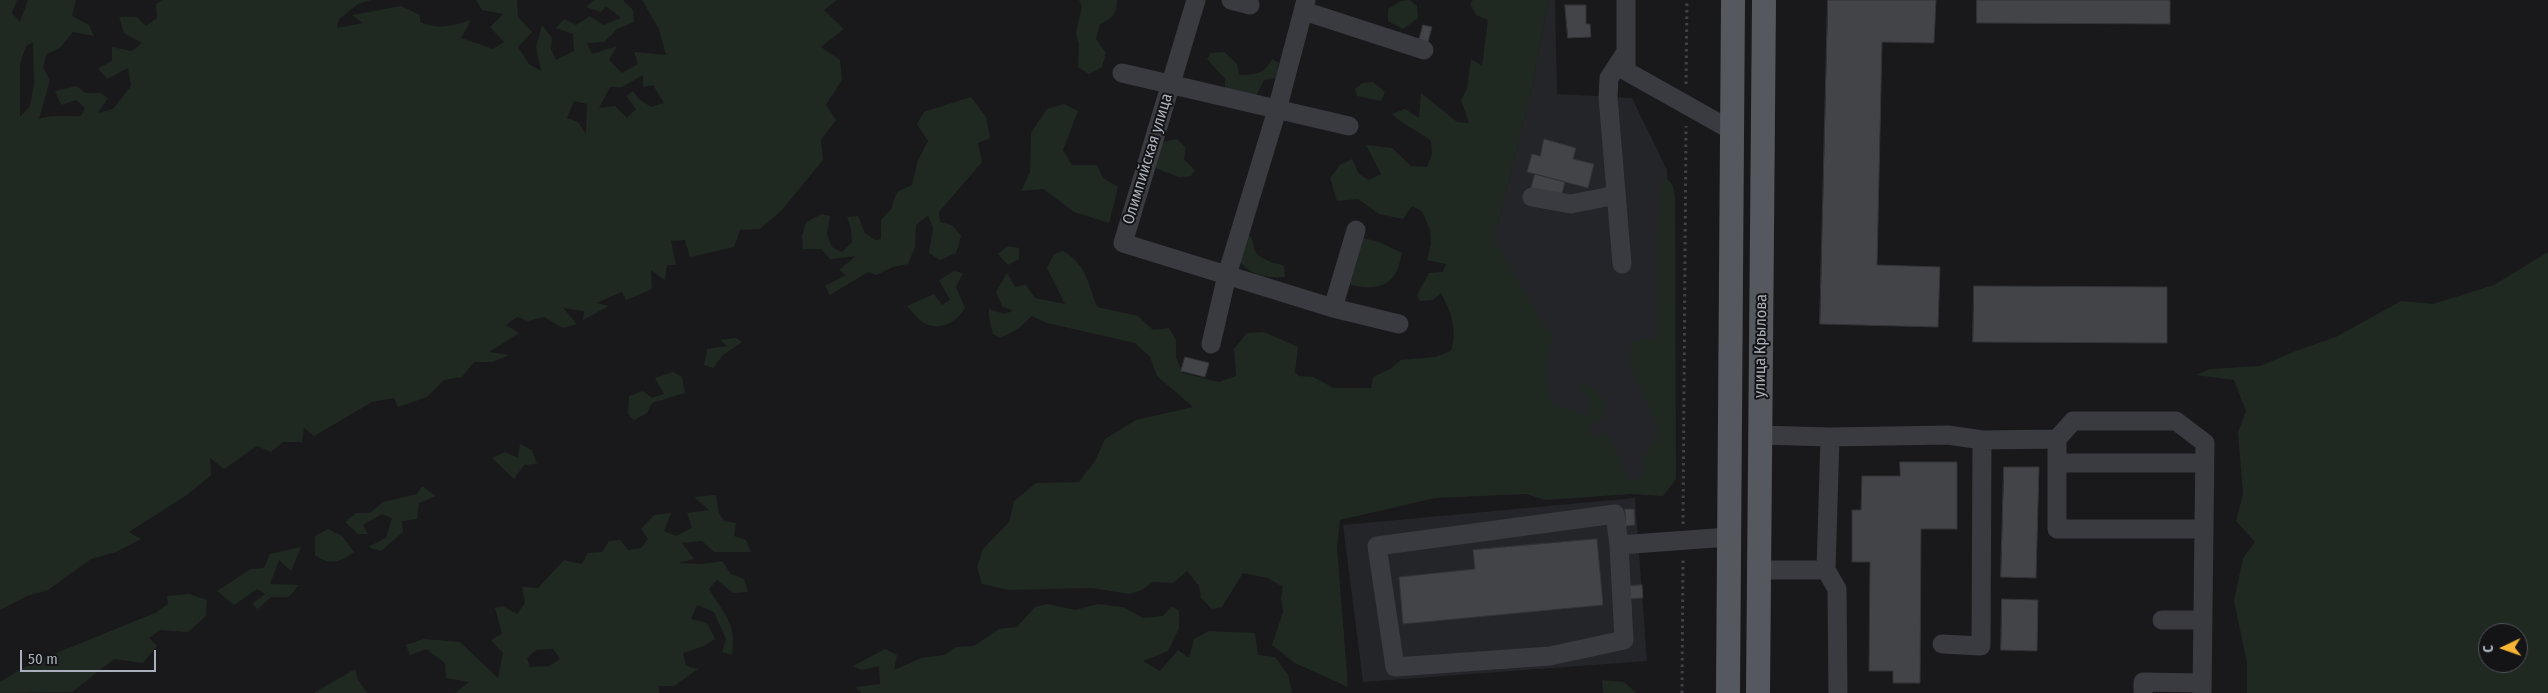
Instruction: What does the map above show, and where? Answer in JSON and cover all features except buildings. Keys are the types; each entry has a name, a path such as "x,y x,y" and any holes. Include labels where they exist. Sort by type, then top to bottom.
{"main road":[{"name":"улица Крылова","path":"1728,693 1733,0"},
{"name":"улица Крылова","path":"1758,693 1764,0"},
{"path":"1729,537 1759,536"}],"street":[{"name":"Олимпийская улица","path":"1196,0 1123,243 1333,308 1399,324"},
{"path":"1231,0 1250,5"},
{"path":"1626,0 1626,71 1731,130"},
{"path":"1211,344 1227,275 1277,110 1305,6 1424,50"},
{"path":"1622,264 1608,97 1609,78 1626,52"},
{"path":"1122,73 1349,126"},
{"path":"1532,197 1571,204 1616,195"},
{"path":"1333,308 1356,230"},
{"path":"2143,693 2143,682 2202,688 2204,528 2204,443 2176,421 2073,421 2057,439 2057,529 2204,528"},
{"path":"1760,435 1830,437 1948,435 1982,440 2057,439"},
{"path":"1830,437 1826,570 1837,589 1838,693"},
{"path":"1942,644 1981,646 1982,440"},
{"path":"2057,463 2204,464"},
{"path":"1615,514 1619,545 1624,640 1550,656 1394,667 1377,546 1615,514"},
{"path":"1619,545 1729,537"},
{"path":"1759,570 1826,570"},
{"path":"2162,620 2203,620"}],"path":[{"path":"1682,693 1687,0"}],"shaded area":[{"path":"0,0 17,0 12,13 20,22 28,0 76,0 72,16 89,25 94,36 73,32 60,48 47,54 43,67 50,80 39,119 54,116 81,116 85,108 76,100 61,105 55,91 77,86 85,93 100,93 108,98 98,113 113,109 131,86 128,68 107,79 98,68 112,61 112,47 132,51 142,43 124,33 119,17 137,17 146,26 157,18 156,4 163,0 371,0 358,4 339,19 337,28 363,23 352,15 401,6 420,15 420,22 433,26 452,25 471,20 461,38 493,49 504,42 490,27 503,14 482,10 476,0 517,0 518,17 532,32 518,47 529,64 541,71 536,47 542,25 552,38 551,49 556,60 574,51 573,34 556,28 564,19 576,25 590,16 603,25 621,18 606,6 601,12 586,7 594,0 623,0 633,10 634,22 617,29 604,42 587,43 592,54 617,46 609,60 622,73 638,64 634,52 666,55 659,29 642,0 837,0 824,10 844,29 821,47 840,60 842,80 826,105 836,120 821,140 823,160 782,210 760,229 740,230 734,247 690,257 685,240 671,241 676,265 667,265 665,280 651,270 652,289 626,300 622,292 596,303 609,306 583,320 584,311 563,308 577,324 563,328 544,317 528,321 517,317 506,325 519,333 489,352 509,355 493,362 474,362 462,377 444,380 427,397 398,407 394,398 372,402 314,436 304,428 302,442 283,442 271,452 257,446 224,469 210,458 211,475 187,495 129,532 141,539 116,552 91,559 48,590 27,596 0,610","holes":["33,42 34,84 30,106 20,117 20,64 26,46","643,75 643,87 653,85 664,103 651,107 639,99 633,91 626,96 636,109 627,118 615,106 599,108 610,87 622,87","574,101 587,104 586,134 578,122 567,118"]},
{"path":"1079,0 1117,0 1115,12 1111,18 1100,24 1096,39 1106,53 1102,67 1089,74 1078,67 1079,44 1076,33 1082,6"},
{"path":"1410,0 1417,6 1418,18 1403,29 1388,21 1388,9 1401,1"},
{"path":"1473,0 1548,0 1532,88 1494,239 1544,325 1553,335 1548,353 1546,378 1553,404 1586,416 1591,401 1578,387 1585,383 1604,400 1605,416 1588,427 1595,441 1602,431 1612,443 1628,480 1639,481 1645,471 1644,457 1659,431 1630,364 1631,344 1640,339 1657,340 1657,238 1663,177 1671,183 1673,188 1675,197 1676,479 1663,496 1631,494 1545,500 1527,494 1435,498 1340,520 1337,547 1348,687 1295,663 1272,645 1283,612 1281,598 1283,587 1268,578 1243,573 1222,607 1212,609 1201,598 1199,586 1187,571 1173,583 1153,582 1142,590 1129,594 1092,588 1008,590 982,584 977,567 983,549 1009,522 1014,501 1036,483 1079,482 1095,461 1105,439 1136,420 1193,407 1157,376 1150,357 1135,343 1047,323 1032,316 1018,329 1000,338 993,334 989,309 1004,314 1013,311 1002,306 996,292 1007,273 1015,287 1026,285 1035,298 1065,304 1047,268 1054,254 1063,251 1071,256 1081,268 1097,307 1138,316 1153,330 1169,328 1176,340 1176,357 1182,373 1219,382 1236,376 1234,349 1247,333 1264,332 1298,347 1295,372 1299,376 1313,377 1334,388 1371,388 1373,377 1390,369 1401,360 1435,357 1451,351 1454,329 1448,307 1441,293 1433,300 1420,301 1417,295 1429,273 1443,272 1446,264 1427,260 1431,244 1430,230 1422,211 1412,206 1403,219 1379,214 1358,199 1337,201 1330,178 1340,165 1352,159 1359,174 1369,180 1381,174 1366,145 1392,148 1411,166 1427,167 1432,154 1431,141 1392,114 1405,109 1419,118 1421,93 1457,122 1469,123 1461,100 1467,89 1471,59 1482,66 1488,20 1476,15 1470,4"},
{"path":"1548,0 1555,0 1557,94 1632,98 1667,170 1674,471 1637,488 1530,492 1494,239 1532,88"},
{"path":"1224,52 1237,64 1239,75 1259,73 1266,68 1272,59 1279,63 1276,78 1264,80 1255,98 1225,91 1225,79 1207,59 1211,53"},
{"path":"1373,82 1385,92 1381,101 1357,96 1355,89 1362,83"},
{"path":"971,97 986,117 990,138 978,143 982,162 939,212 940,222 952,225 961,236 956,253 940,260 929,253 933,228 928,215 916,225 915,247 908,264 893,267 876,275 868,272 830,295 825,286 846,275 839,270 856,256 830,259 821,249 803,249 802,236 806,222 822,214 830,216 827,234 832,247 842,252 852,242 851,229 847,217 858,216 865,233 875,240 881,239 881,220 891,209 897,192 912,185 918,160 928,141 917,124 924,112"},
{"path":"1064,104 1078,111 1063,150 1072,165 1097,165 1103,178 1118,187 1109,223 1074,212 1043,189 1021,191 1030,172 1031,133 1047,109"},
{"path":"1177,139 1186,148 1184,159 1195,170 1191,176 1179,177 1155,168 1162,142"},
{"path":"1250,236 1255,251 1258,254 1264,259 1284,266 1285,277 1263,276 1252,272 1236,258 1242,237"},
{"path":"1359,237 1379,242 1402,253 1396,272 1386,283 1371,287 1351,285 1348,271"},
{"path":"1008,246 1019,248 1019,259 1008,265 998,254"},
{"path":"2548,252 2548,693 2247,693 2247,663 2234,601 2243,558 2255,542 2236,521 2243,494 2238,432 2246,411 2234,380 2196,375 2210,369 2260,366 2336,337 2401,301 2433,304 2494,285"},
{"path":"954,271 963,273 956,287 965,308 957,318 942,326 924,323 907,306 934,294 942,305 950,300 939,280"},
{"path":"736,338 742,342 723,355 713,368 704,365 707,349 727,346 720,340"},
{"path":"673,372 682,377 685,393 652,403 647,413 634,420 628,414 629,396 643,391 652,398 664,394 655,378"},
{"path":"520,444 532,450 537,464 524,465 514,479 492,458 505,452 518,458"},
{"path":"422,486 436,496 419,503 417,519 402,521 403,532 381,551 368,547 386,538 392,518 382,514 363,525 368,534 358,534 345,522 356,513 370,513 383,502 417,494"},
{"path":"716,495 719,513 724,521 736,523 734,536 746,540 751,552 714,552 702,541 682,543 694,559 678,563 702,564 722,561 731,574 744,579 748,592 733,593 717,580 709,589 731,627 733,635 732,655 722,652 726,639 714,612 697,605 691,619 707,623 715,639 704,646 683,653 686,666 698,669 674,686 659,686 659,693 455,693 469,682 446,678 445,663 426,649 410,655 406,645 424,639 460,642 498,678 503,653 491,640 502,634 495,608 503,606 517,614 525,603 522,587 538,588 564,560 582,564 588,553 602,552 609,541 620,540 628,550 641,548 648,539 641,529 654,515 671,513 664,531 676,536 692,528 687,513 709,510 694,497","holes":["553,649 560,659 549,666 530,667 527,658 536,650"]},
{"path":"1635,498 1647,661 1363,682 1343,525"},
{"path":"328,529 342,536 354,552 344,558 330,562 315,555 315,536"},
{"path":"301,547 291,571 279,560 270,584 299,585 289,597 271,597 258,609 252,604 265,594 257,589 234,605 217,591 251,569 264,568 270,554"},
{"path":"189,594 207,600 206,616 188,632 160,630 149,638 157,646 143,663 114,659 72,692 0,693 0,682 21,669 155,613 168,604 167,596"},
{"path":"1047,604 1075,610 1098,604 1123,607 1143,618 1163,616 1172,606 1179,611 1179,628 1168,651 1143,661 1160,671 1178,650 1189,658 1194,639 1209,631 1255,633 1258,655 1275,657 1288,675 1292,693 862,693 855,687 880,684 879,666 862,670 853,666 885,649 897,655 894,670 921,658 944,655 956,647 974,646 999,629 1017,627 1035,607"},
{"path":"355,669 358,680 367,693 314,693"},
{"path":"1602,680 1624,682 1636,693 1603,693"}]}
